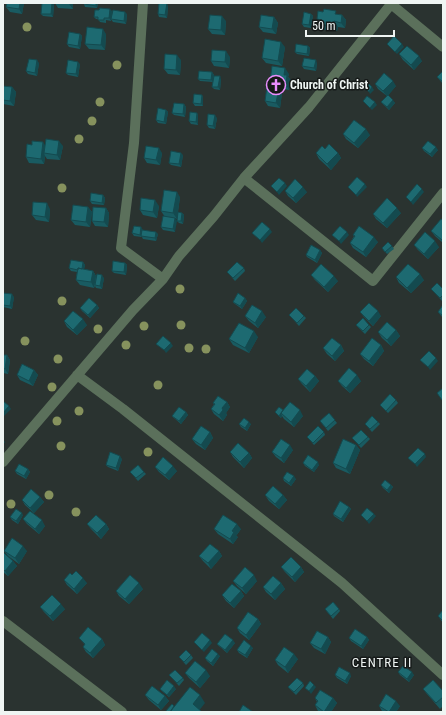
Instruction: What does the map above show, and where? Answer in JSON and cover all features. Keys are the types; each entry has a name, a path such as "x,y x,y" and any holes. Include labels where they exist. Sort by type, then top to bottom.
{"street":[{"path":"143,3 134,143 121,248 162,279"},
{"path":"3,462 132,310 162,279 179,256 214,216 244,178 309,107 392,4 443,47"},
{"path":"244,178 373,281 443,193"},
{"path":"77,375 123,409 342,583 443,675"},
{"path":"3,621 122,712"}],"building":[{"path":"7,3 20,3 19,9 6,7"},
{"path":"42,3 52,3 51,14 41,14"},
{"path":"96,3 96,6 84,4"},
{"path":"159,3 167,3 165,15 158,14"},
{"path":"100,8 110,9 109,18 98,20 98,17 94,17 95,10 99,10"},
{"path":"324,9 336,11 335,14 342,15 341,23 334,21 333,26 322,25 322,20 317,19 318,11 323,12"},
{"path":"113,10 125,12 124,21 111,19"},
{"path":"304,12 311,14 309,25 302,24"},
{"path":"210,15 222,16 221,30 208,29"},
{"path":"261,15 274,17 272,29 259,27"},
{"path":"87,27 103,29 101,45 85,44"},
{"path":"69,32 80,34 78,46 67,44"},
{"path":"394,36 402,44 395,52 387,44"},
{"path":"265,39 281,42 278,61 262,58"},
{"path":"296,44 308,46 307,54 295,52"},
{"path":"407,46 419,56 411,65 399,54"},
{"path":"212,50 226,51 225,62 211,61"},
{"path":"165,54 177,55 176,70 164,69"},
{"path":"304,58 316,60 314,68 302,66"},
{"path":"29,59 37,60 35,73 26,71"},
{"path":"68,60 78,62 76,74 66,73"},
{"path":"272,66 285,68 284,75 287,75 286,85 270,82"},
{"path":"199,71 212,72 211,80 198,79"},
{"path":"443,71 443,82 437,77"},
{"path":"384,73 393,81 383,91 375,84"},
{"path":"214,76 220,76 218,87 212,87"},
{"path":"368,83 372,87 369,92 364,87"},
{"path":"3,86 12,87 10,101 3,100"},
{"path":"267,86 279,88 276,103 265,101"},
{"path":"194,94 202,95 201,104 193,103"},
{"path":"388,95 393,100 387,107 381,102"},
{"path":"367,96 375,102 370,108 363,101"},
{"path":"174,103 184,104 183,114 172,113"},
{"path":"158,108 166,110 164,122 156,120"},
{"path":"190,112 197,113 196,122 189,121"},
{"path":"208,114 215,115 213,126 207,125"},
{"path":"354,120 366,129 354,143 343,134"},
{"path":"46,139 59,141 57,155 44,153"},
{"path":"32,141 43,142 41,159 26,157 27,144 32,145"},
{"path":"428,141 436,147 430,154 422,148"},
{"path":"329,144 338,153 327,164 316,153 322,146 325,149"},
{"path":"146,146 159,148 156,160 144,158"},
{"path":"171,151 181,153 179,164 169,163"},
{"path":"357,177 365,184 356,195 348,187"},
{"path":"279,178 285,183 277,192 271,186"},
{"path":"295,179 303,187 293,198 285,191"},
{"path":"417,184 422,189 411,202 406,197"},
{"path":"164,190 177,192 173,213 161,211"},
{"path":"91,193 103,195 102,203 90,201"},
{"path":"141,198 155,200 153,212 140,210"},
{"path":"387,198 397,208 383,223 373,214"},
{"path":"33,202 47,203 45,217 32,215"},
{"path":"73,205 88,207 86,222 71,220"},
{"path":"93,207 106,208 104,222 92,221"},
{"path":"178,212 182,213 181,221 177,221"},
{"path":"163,216 175,218 173,229 161,227"},
{"path":"441,219 443,220 442,240 431,231"},
{"path":"262,222 270,229 260,240 252,233"},
{"path":"134,226 141,227 140,235 132,233"},
{"path":"340,226 347,232 339,241 332,235"},
{"path":"359,226 374,237 363,252 350,243"},
{"path":"142,230 156,232 155,238 141,236"},
{"path":"425,232 435,241 424,254 414,245"},
{"path":"388,242 392,246 385,252 382,248"},
{"path":"311,245 320,250 315,260 306,255"},
{"path":"71,260 83,262 82,269 78,268 78,270 69,268"},
{"path":"113,261 125,263 124,272 112,271"},
{"path":"237,262 244,268 233,278 227,272"},
{"path":"321,264 334,276 324,287 311,275"},
{"path":"408,264 420,274 407,288 396,277"},
{"path":"78,268 93,271 91,282 76,280"},
{"path":"97,274 102,275 100,286 95,285"},
{"path":"437,283 443,289 443,295 440,298 431,289"},
{"path":"3,293 12,294 10,306 3,305"},
{"path":"238,293 245,298 240,306 233,302"},
{"path":"89,298 97,305 88,315 80,308"},
{"path":"369,303 378,311 369,321 360,312"},
{"path":"252,305 262,311 255,323 245,316"},
{"path":"443,305 443,316 438,312"},
{"path":"296,308 304,316 297,323 289,315"},
{"path":"73,311 83,319 73,330 64,321"},
{"path":"363,318 369,325 363,331 356,325"},
{"path":"387,322 396,330 387,340 378,332"},
{"path":"239,323 254,331 245,348 229,339"},
{"path":"163,336 171,343 164,350 156,344"},
{"path":"332,338 341,345 332,356 323,348"},
{"path":"372,338 381,345 369,361 360,354"},
{"path":"429,351 436,358 428,367 420,360"},
{"path":"3,355 7,355 5,369 3,368"},
{"path":"22,364 34,370 29,381 17,375"},
{"path":"349,368 357,375 346,388 338,381"},
{"path":"307,369 315,376 306,386 298,379"},
{"path":"443,388 443,399 442,400 437,393"},
{"path":"390,394 396,400 386,411 380,405"},
{"path":"218,396 227,402 219,415 211,409"},
{"path":"3,401 9,406 3,413"},
{"path":"290,402 300,410 291,422 281,413"},
{"path":"179,407 186,412 179,421 172,416"},
{"path":"279,407 283,410 279,416 275,412"},
{"path":"329,413 335,420 326,428 320,421"},
{"path":"372,416 378,422 370,429 365,424"},
{"path":"244,418 249,422 245,428 239,424"},
{"path":"201,426 210,432 201,445 192,439"},
{"path":"318,426 324,432 313,443 307,437"},
{"path":"361,430 368,437 359,445 352,438"},
{"path":"281,439 290,445 281,458 272,452"},
{"path":"343,439 356,445 346,469 333,463"},
{"path":"238,443 249,453 240,462 230,452"},
{"path":"418,448 425,454 415,464 408,458"},
{"path":"110,452 120,456 116,468 106,465"},
{"path":"308,455 318,462 312,470 303,463"},
{"path":"163,457 173,466 165,475 155,467"},
{"path":"19,464 28,469 24,476 15,471"},
{"path":"138,465 144,472 136,478 130,472"},
{"path":"287,472 294,476 289,483 283,478"},
{"path":"385,480 391,485 387,490 381,485"},
{"path":"273,486 283,495 275,504 265,495"},
{"path":"31,489 40,497 30,508 22,500"},
{"path":"340,501 349,507 341,519 333,514"},
{"path":"367,508 374,514 367,521 361,515"},
{"path":"16,509 22,513 16,521 10,517"},
{"path":"30,511 42,520 35,529 23,519"},
{"path":"96,515 106,524 97,533 87,524"},
{"path":"223,515 237,524 232,531 234,532 230,539 214,529"},
{"path":"12,538 23,546 15,558 4,551"},
{"path":"210,544 219,551 208,563 199,556"},
{"path":"4,553 13,561 5,571 3,569"},
{"path":"291,557 301,567 292,577 281,567"},
{"path":"245,567 254,575 242,588 233,581"},
{"path":"76,571 83,578 74,589 64,580 70,573 72,575"},
{"path":"130,575 139,583 125,599 116,591"},
{"path":"273,576 281,583 271,594 263,587"},
{"path":"232,584 241,591 230,603 222,595"},
{"path":"52,595 61,604 50,616 40,607"},
{"path":"333,602 339,609 331,616 325,609"},
{"path":"443,610 443,621 438,616"},
{"path":"248,612 258,619 246,635 237,628"},
{"path":"88,627 102,639 90,653 83,647 85,644 79,638"},
{"path":"355,629 367,637 361,646 349,638"},
{"path":"317,631 328,637 321,649 310,643"},
{"path":"202,633 210,640 202,650 194,642"},
{"path":"225,634 233,640 225,650 217,644"},
{"path":"244,640 251,646 245,655 237,650"},
{"path":"284,647 294,654 285,667 275,660"},
{"path":"212,649 218,654 211,663 205,658"},
{"path":"186,650 191,655 184,662 179,657"},
{"path":"195,661 206,670 196,682 185,673"},
{"path":"403,666 412,672 407,679 398,672"},
{"path":"339,667 350,673 345,681 335,675"},
{"path":"175,670 183,678 177,683 169,675"},
{"path":"297,678 303,683 294,692 288,687"},
{"path":"167,680 174,686 167,695 160,689"},
{"path":"433,680 443,691 443,697 436,703 423,689"},
{"path":"310,681 314,685 309,691 305,688"},
{"path":"152,686 165,696 158,705 145,695"},
{"path":"190,687 200,695 193,704 202,712 170,712"},
{"path":"320,690 333,698 324,712 315,705 318,701 315,698"},
{"path":"386,694 396,701 389,712 379,706"},
{"path":"172,704 174,706 170,712 165,712"},
{"path":"243,705 253,712 239,712"}],"place":[{"name":"Church of Christ","path":"276,85"}],"district":[{"name":"CENTRE II","path":"382,662"}]}
